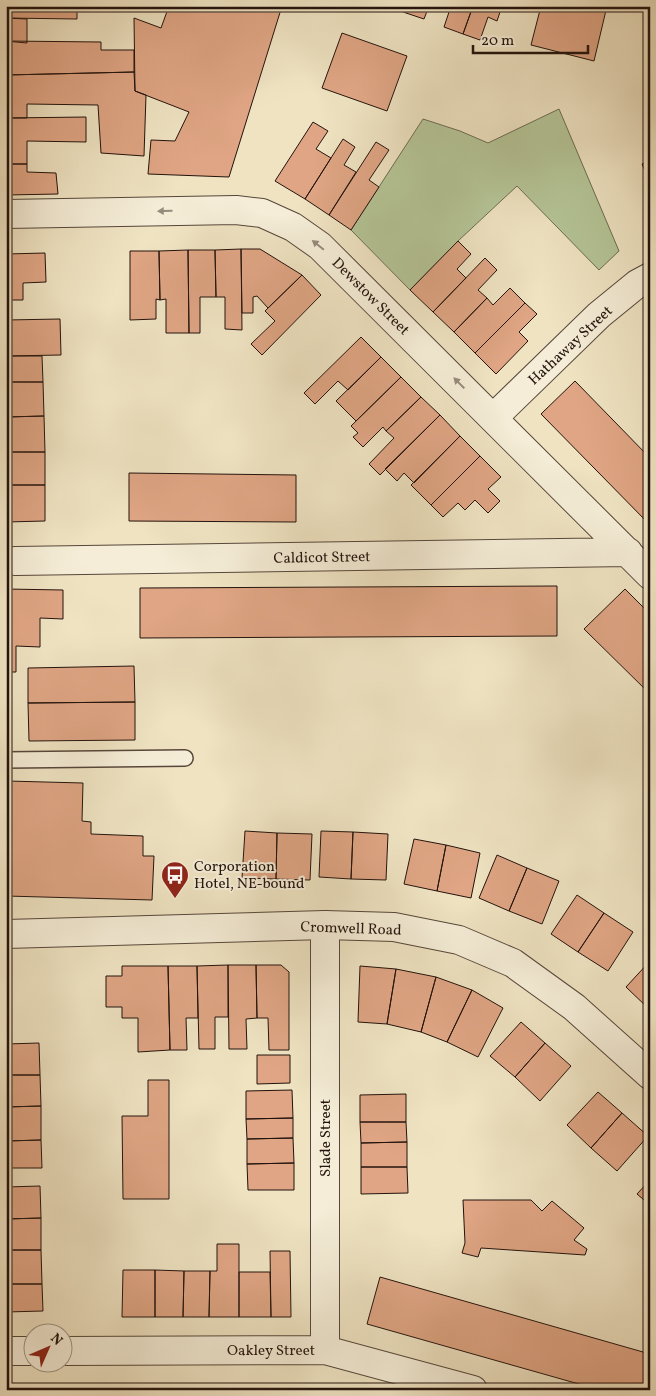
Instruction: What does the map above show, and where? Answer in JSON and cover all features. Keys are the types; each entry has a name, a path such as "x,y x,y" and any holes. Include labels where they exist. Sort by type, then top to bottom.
{"street":[{"name":"Dewstow Street","path":"6,214 236,210 262,213 292,227 320,246 650,575"},
{"name":"Hathaway Street","path":"493,418 599,315 636,284 650,276"},
{"name":"Caldicot Street","path":"15,561 628,552"},
{"name":"Cromwell Road","path":"6,934 325,925 394,928 459,940 513,963 574,1007 650,1075"},
{"name":"Slade Street","path":"324,1350 325,925"},
{"name":"Oakley Street","path":"72,1351 324,1350 473,1390"},
{"path":"6,1351 22,1351"}],"lane":[{"path":"6,760 185,758"}],"green space":[{"path":"559,109 619,251 599,270 517,186 458,241 410,290 351,230 423,119 460,131 488,143"}],"building":[{"path":"6,6 77,6 77,19 6,18"},
{"path":"169,6 282,6 229,177 148,174 151,140 175,141 189,112 135,91 134,18 161,28"},
{"path":"389,6 408,6 406,13"},
{"path":"408,6 429,6 424,19 406,13"},
{"path":"451,6 473,6 463,34 444,27"},
{"path":"473,6 502,6 497,21 488,17 480,40 463,34"},
{"path":"541,6 607,6 594,61 531,45"},
{"path":"6,18 27,19 27,43 6,41"},
{"path":"342,33 407,56 387,111 322,88"},
{"path":"6,41 101,42 101,50 134,50 134,72 6,75"},
{"path":"134,72 135,91 146,95 144,156 101,153 98,105 27,104 27,118 6,118 6,75"},
{"path":"86,117 86,142 27,141 27,164 6,164 6,118"},
{"path":"313,122 328,131 316,149 331,158 305,199 275,181"},
{"path":"343,139 355,147 344,165 356,172 329,215 305,199"},
{"path":"376,142 389,150 369,180 379,187 351,230 329,215"},
{"path":"650,161 650,183 642,164"},
{"path":"6,164 27,164 27,172 56,173 58,194 6,195"},
{"path":"458,241 471,254 457,269 466,278 433,312 410,290"},
{"path":"241,249 242,330 225,329 225,297 216,297 215,250"},
{"path":"241,249 260,249 302,275 268,308 257,296 253,297 253,313 242,313"},
{"path":"188,250 189,333 166,333 166,299 160,300 159,251"},
{"path":"188,250 215,250 216,297 200,297 200,333 189,333"},
{"path":"130,251 159,251 160,300 156,299 156,319 130,320"},
{"path":"45,253 46,282 23,283 23,300 6,300 6,254"},
{"path":"485,258 497,270 478,290 487,298 454,332 433,312"},
{"path":"302,275 321,295 262,355 251,344 275,321 265,311"},
{"path":"510,288 525,303 475,353 454,332 487,298 493,305"},
{"path":"525,303 537,314 519,332 528,341 496,374 475,353"},
{"path":"60,319 61,355 6,356 6,320"},
{"path":"361,337 381,357 348,390 338,381 315,404 304,393"},
{"path":"6,356 42,356 43,382 6,382"},
{"path":"381,357 401,377 356,421 336,401"},
{"path":"401,377 421,397 386,431 383,427 363,447 353,437 358,433 351,426"},
{"path":"575,381 650,458 650,525 541,414"},
{"path":"6,382 43,382 44,416 6,417"},
{"path":"421,397 440,415 380,475 369,464 394,438 386,431"},
{"path":"440,415 460,436 414,483 404,473 397,481 385,469"},
{"path":"44,416 45,452 6,452 6,417"},
{"path":"460,436 480,456 431,505 411,485"},
{"path":"6,452 45,452 45,485 6,485"},
{"path":"480,456 501,477 488,489 500,501 488,513 475,500 465,510 458,503 443,517 431,505"},
{"path":"129,473 296,475 296,522 129,521"},
{"path":"6,485 45,485 45,521 6,522"},
{"path":"557,586 557,636 140,638 140,588"},
{"path":"6,589 63,590 63,619 40,618 40,647 16,646 16,672 6,672"},
{"path":"625,589 650,614 650,694 584,629"},
{"path":"134,666 135,702 28,703 28,668"},
{"path":"135,702 135,740 29,741 28,703"},
{"path":"7,781 83,783 82,821 91,822 91,834 143,836 143,856 154,856 152,900 6,896"},
{"path":"245,831 277,833 276,879 242,878"},
{"path":"321,831 353,832 351,879 319,877"},
{"path":"353,832 388,834 386,880 351,879"},
{"path":"277,833 312,834 310,880 276,879"},
{"path":"414,839 446,845 437,891 404,884"},
{"path":"446,845 480,853 471,898 437,891"},
{"path":"497,855 527,868 509,911 479,898"},
{"path":"527,868 559,881 542,924 509,911"},
{"path":"577,895 604,913 578,952 551,934"},
{"path":"604,913 633,932 608,971 578,952"},
{"path":"650,961 650,1010 626,987"},
{"path":"228,965 256,965 257,1018 246,1019 247,1049 229,1049"},
{"path":"228,965 228,1017 215,1017 215,1049 199,1049 197,966"},
{"path":"256,965 281,965 289,972 289,1050 269,1050 268,1018 257,1018"},
{"path":"122,966 168,966 170,1050 138,1052 138,1018 122,1018 122,1007 106,1007 106,976 122,976"},
{"path":"168,966 197,966 198,1018 186,1018 187,1050 170,1050"},
{"path":"360,966 396,969 387,1024 358,1022"},
{"path":"396,969 436,977 421,1032 387,1024"},
{"path":"436,977 472,990 447,1042 421,1032"},
{"path":"472,990 503,1008 478,1057 447,1042"},
{"path":"6,995 11,995 10,1012 6,1012"},
{"path":"521,1022 545,1043 515,1077 490,1056"},
{"path":"39,1043 40,1075 6,1075 6,1044"},
{"path":"545,1043 571,1066 540,1101 515,1077"},
{"path":"257,1055 290,1055 290,1083 257,1084"},
{"path":"6,1075 40,1075 41,1106 6,1107"},
{"path":"148,1080 169,1080 169,1199 123,1199 122,1116 148,1116"},
{"path":"292,1090 293,1118 246,1119 246,1091"},
{"path":"598,1092 622,1113 591,1148 567,1125"},
{"path":"406,1094 406,1122 360,1122 360,1095"},
{"path":"41,1106 41,1140 6,1141 6,1107"},
{"path":"622,1113 648,1136 617,1171 591,1148"},
{"path":"293,1118 293,1138 247,1139 246,1119"},
{"path":"360,1122 406,1122 407,1142 361,1143"},
{"path":"293,1138 294,1163 247,1164 247,1139"},
{"path":"41,1140 42,1168 6,1168 6,1141"},
{"path":"407,1142 407,1167 361,1167 361,1143"},
{"path":"294,1163 294,1190 248,1190 247,1164"},
{"path":"361,1167 407,1167 408,1193 361,1194"},
{"path":"650,1180 650,1205 637,1194"},
{"path":"40,1186 41,1218 6,1219 6,1187"},
{"path":"463,1200 531,1200 542,1211 552,1201 584,1228 574,1240 587,1249 585,1255 481,1248 478,1257 462,1253 465,1243"},
{"path":"41,1218 41,1250 6,1250 6,1219"},
{"path":"217,1244 239,1244 239,1317 209,1317 210,1271 217,1271"},
{"path":"6,1250 41,1250 42,1284 6,1284"},
{"path":"270,1251 290,1251 291,1317 271,1317"},
{"path":"123,1270 155,1270 155,1317 122,1317"},
{"path":"155,1270 184,1271 183,1317 155,1317"},
{"path":"184,1271 210,1271 209,1317 183,1317"},
{"path":"239,1272 270,1272 271,1317 239,1317"},
{"path":"380,1277 650,1354 650,1390 600,1390 367,1324"},
{"path":"6,1284 42,1284 43,1311 6,1312"},
{"path":"125,1385 337,1386 353,1390 125,1390"}],"place":[{"name":"Corporation Hotel, NE-bound","path":"175,899"}]}
